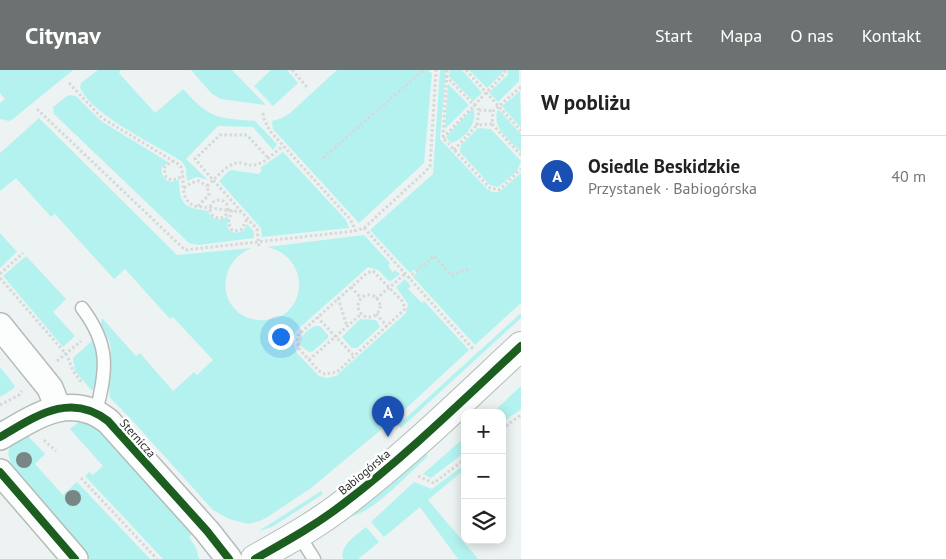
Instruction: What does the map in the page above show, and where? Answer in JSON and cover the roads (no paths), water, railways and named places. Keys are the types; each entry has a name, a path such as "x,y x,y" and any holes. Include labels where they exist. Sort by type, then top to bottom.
{"street":[{"path":"0,326 50,388 58,408"},
{"name":"Babiogórska","path":"256,559 343,504 388,467 521,346"},
{"name":"Sternicza","path":"0,436 58,408 72,407 96,412 108,421 207,531 229,559"},
{"path":"0,472 75,559"}],"lane":[{"path":"82,308 98,332 104,352 105,370 96,412"},
{"path":"298,534 314,559"}],"place":[{"name":"Osiedle Beskidzkie","path":"388,437"}]}
